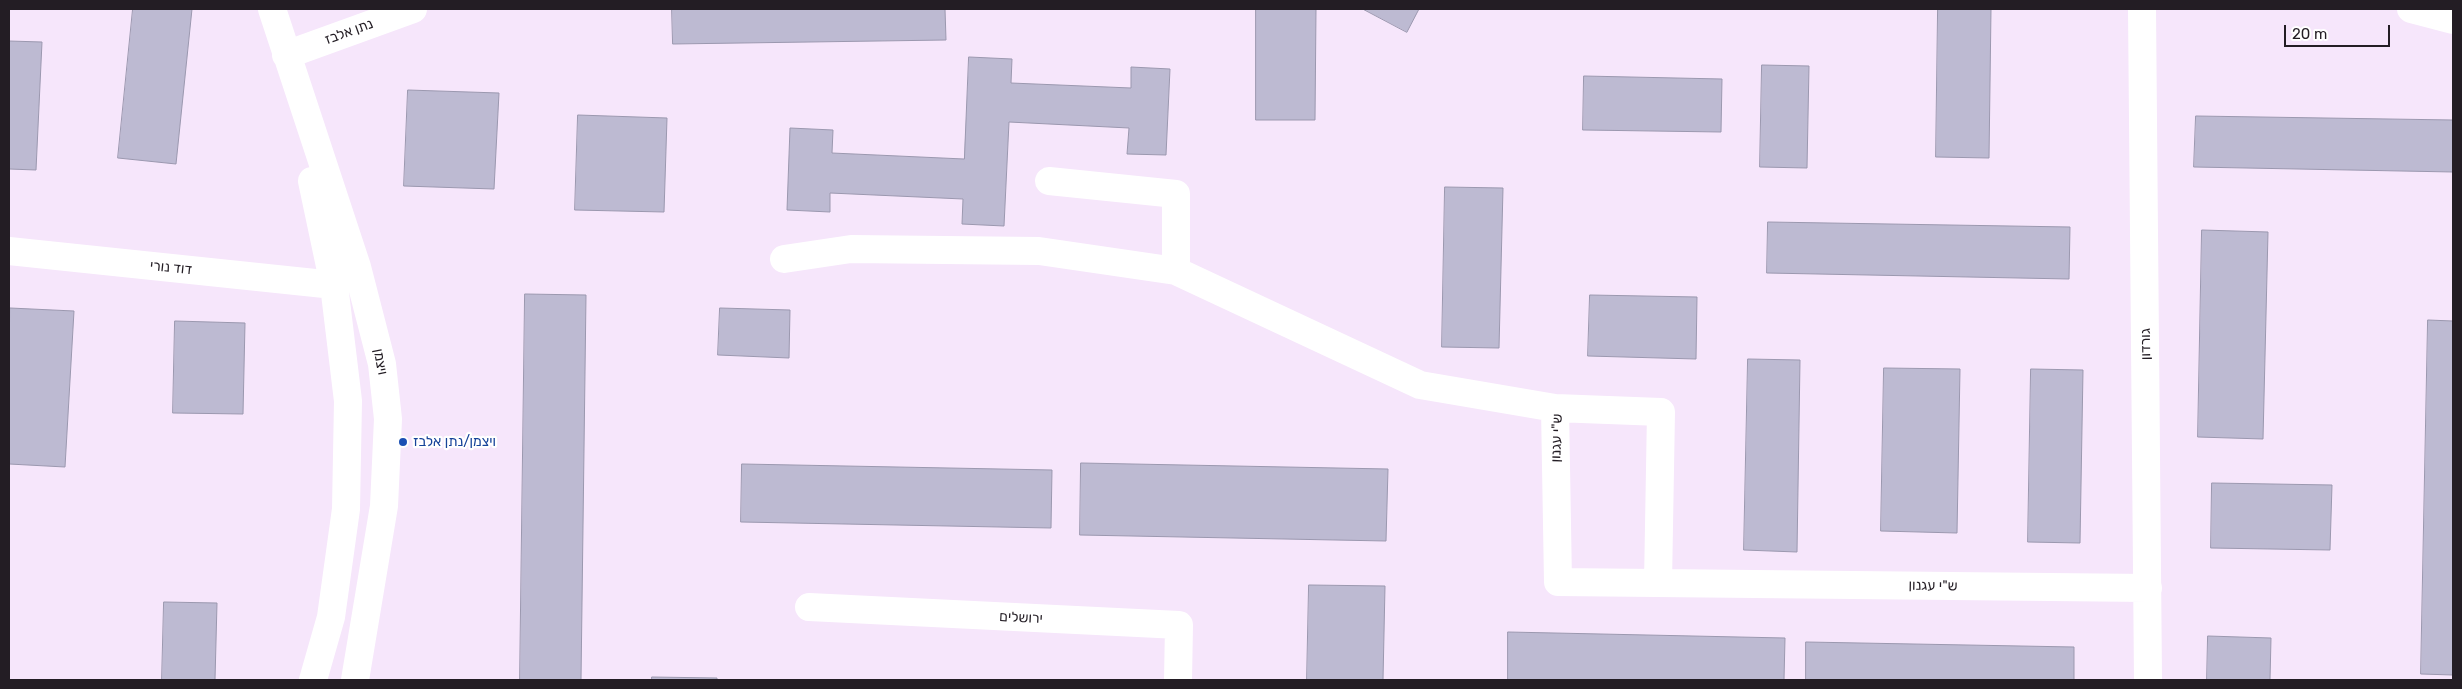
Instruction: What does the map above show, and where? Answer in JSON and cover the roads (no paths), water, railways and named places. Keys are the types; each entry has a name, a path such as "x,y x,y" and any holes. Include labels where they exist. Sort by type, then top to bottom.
{"street":[{"name":"ויצמן","path":"272,9 357,267 382,364 388,419 384,506 355,680"},
{"name":"נתן אלבז","path":"286,55 413,9"},
{"name":"גורדון","path":"2142,9 2148,680"},
{"path":"2411,9 2453,20"},
{"name":"ויצמן","path":"286,55 334,284 348,401 346,508 331,617 313,680"},
{"path":"1049,181 1176,194 1176,270"},
{"path":"784,259 851,249 1039,251 1176,270 1420,385 1555,408"},
{"name":"דוד נורי","path":"9,251 334,284"},
{"name":"ש\"י עגנון","path":"1658,583 1661,412 1555,408 1558,582 2148,588"},
{"name":"ירושלים","path":"809,607 1179,626 1178,680"}],"place":[{"name":"ויצמן/נתן אלבז","path":"403,442"}]}
